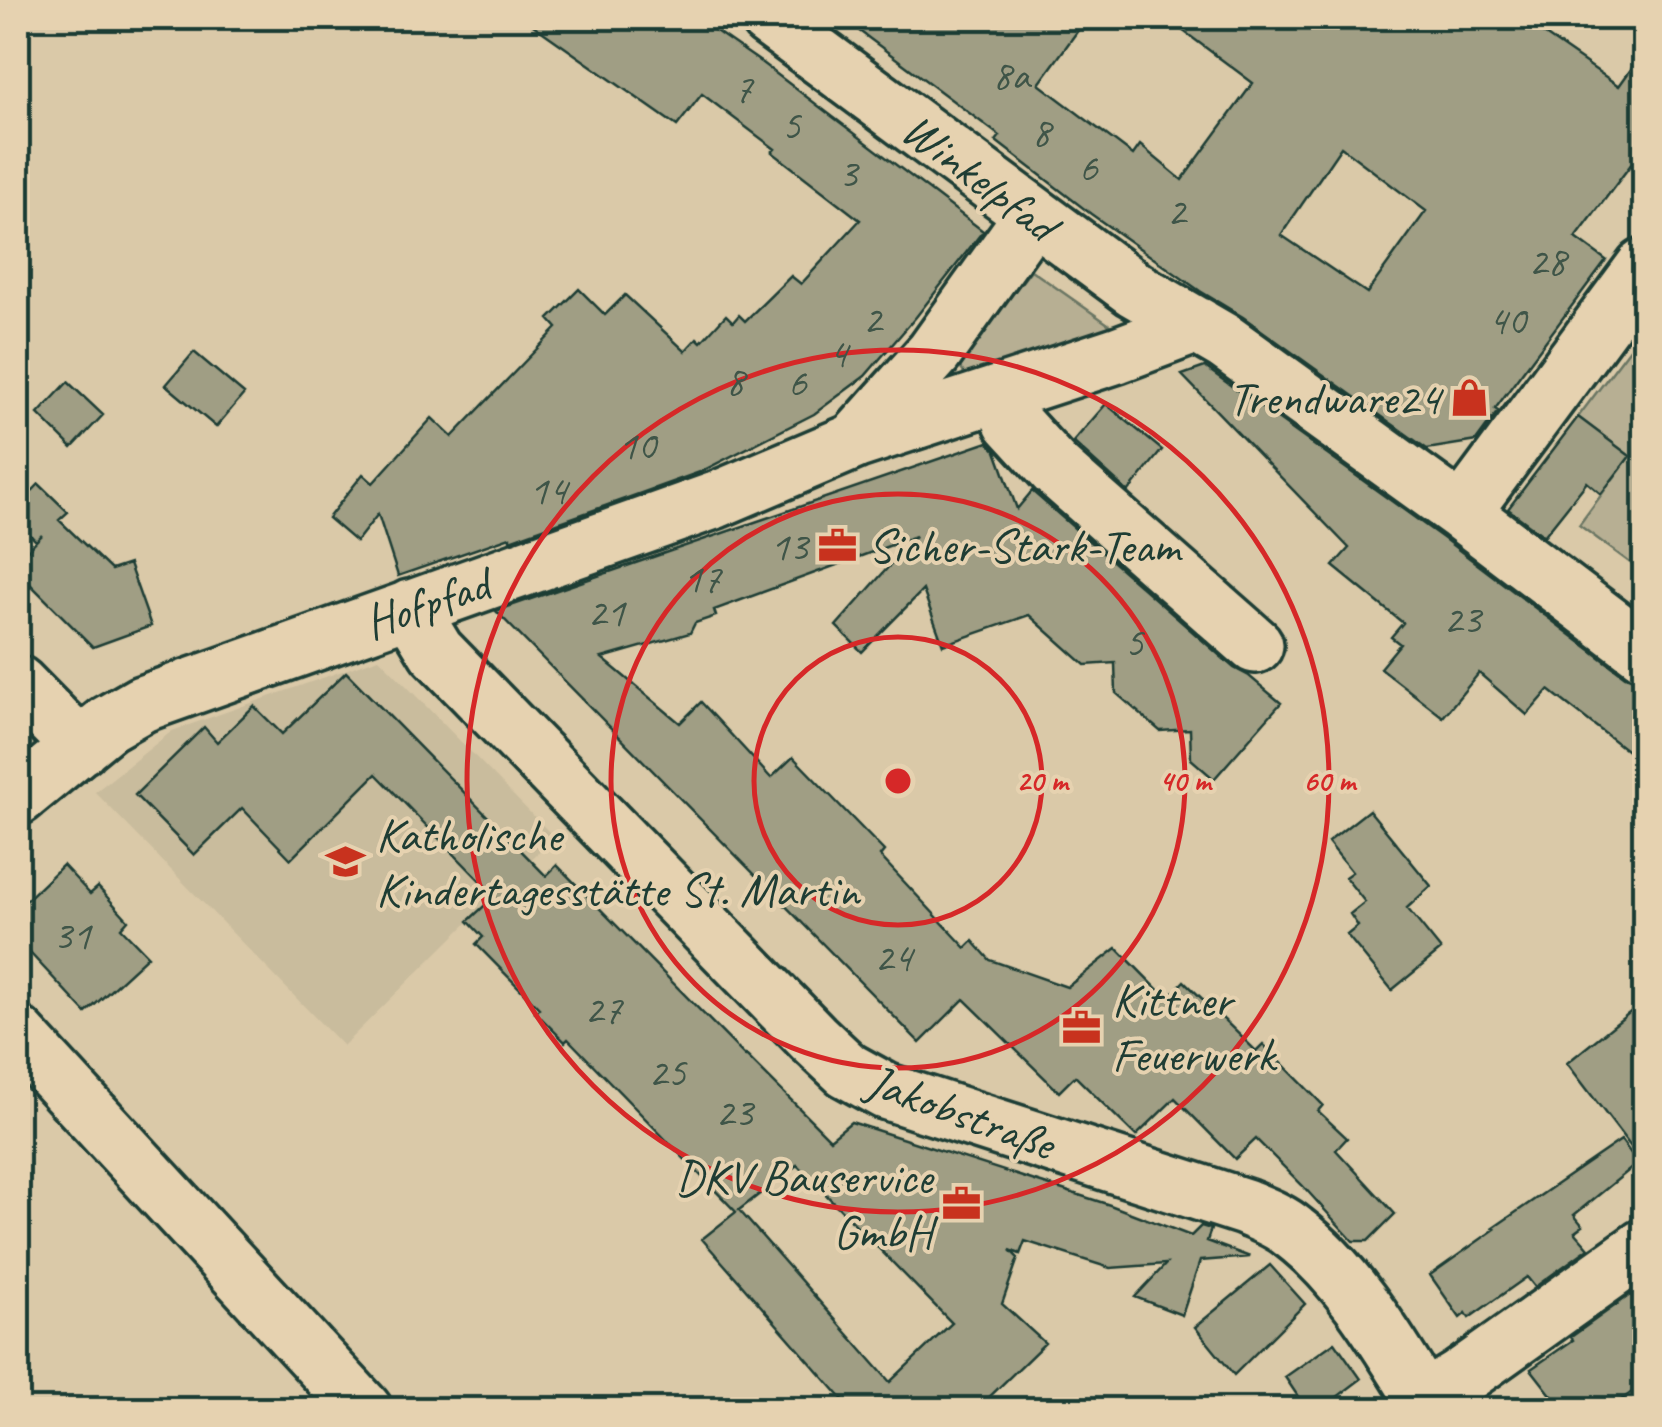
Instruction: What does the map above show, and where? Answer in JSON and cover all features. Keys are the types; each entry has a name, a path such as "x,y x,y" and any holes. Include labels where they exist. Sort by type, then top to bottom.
{"street":[{"name":"Winkelpfad","path":"768,18 1134,289 1225,342 1462,512 1644,651"},
{"name":"Hofpfad","path":"854,441 934,353 1032,216"},
{"path":"1462,512 1644,268"},
{"name":"Hofpfad","path":"18,797 116,718 152,700 716,500 854,441 1197,325"},
{"path":"1000,394 1012,422 1055,470 1256,645"},
{"name":"Jakobstraße","path":"410,608 436,651 848,1070 885,1090 1273,1219 1310,1247 1358,1300 1427,1405"},
{"path":"18,684 80,747"},
{"path":"18,1036 364,1410"},
{"path":"1427,1405 1644,1247"}],"shaded area":[{"path":"1031,270 1111,326 1102,337 971,382 958,365"},
{"path":"1644,330 1644,573 1579,525 1630,456 1578,417"},
{"name":"Katholische Kindertagesstätte St. Martin","path":"379,658 554,837 343,1046 95,792 172,731"}],"building":[{"path":"523,18 697,18 983,231 865,376 814,414 700,472 398,576 378,514 356,542 328,518 363,474 373,483 432,418 452,437 557,328 549,319 579,289 605,315 625,295 685,351 697,338 701,342 726,315 733,322 739,315 745,321 791,276 801,284 860,220 702,94 677,126"},
{"path":"842,18 1087,18 1039,84 1133,155 1140,145 1182,180 1253,83 1166,18 1552,18 1541,32 1619,86 1644,51 1644,147 1576,238 1606,260 1495,409 1498,411 1476,441 1427,449 1091,214 996,141 1000,136","holes":["1341,147 1426,211 1367,293 1281,235"]},
{"path":"194,352 244,394 216,427 166,385"},
{"path":"1205,367 1443,538 1625,676 1644,683 1644,764 1549,690 1527,715 1479,673 1443,717 1380,668 1400,644 1391,637 1403,623 1333,566 1349,548 1182,375"},
{"path":"68,382 103,415 72,448 38,414"},
{"path":"1106,404 1162,450 1128,492 1073,442"},
{"path":"1578,417 1630,456 1601,494 1587,482 1544,536 1508,509"},
{"path":"988,442 996,451 1017,509 1032,491 1234,668 1281,703 1214,779 1191,759 1190,729 1160,731 1116,693 1115,663 1085,665 1029,615 943,645 923,590 862,652 836,626 916,536 714,610 716,616 695,623 690,633 602,658 680,723 701,702 771,778 793,757 884,851 880,856 966,948 973,941 990,960 1067,987 1117,948 1167,999 1184,981 1256,1051 1263,1044 1323,1105 1318,1111 1347,1138 1336,1150 1395,1214 1368,1241 1353,1241 1256,1139 1235,1159 1175,1098 1136,1136 1075,1076 1059,1092 964,999 920,1043 496,611"},
{"path":"39,484 68,512 59,520 111,570 129,564 151,626 93,647 18,572 18,560 42,535 36,541 18,523 18,506"},
{"path":"346,672 546,876 557,865 830,1139 851,1122 1110,1205 1191,1236 1201,1226 1211,1229 1207,1241 1250,1257 1200,1261 1182,1315 1135,1297 1166,1264 1110,1268 1025,1241 1020,1254 1010,1250 1018,1258 1002,1304 1045,1343 976,1410 852,1410 702,1239 736,1212 568,1039 565,1042 535,1012 539,1008 476,944 483,937 468,921 495,896 376,774 291,859 242,808 194,855 135,795 204,727 217,742 254,706 282,734","holes":["797,1165 952,1323 890,1382 739,1210"]},
{"path":"1369,810 1431,886 1407,908 1441,950 1392,990 1347,935 1358,926 1350,914 1365,902 1345,877 1352,872 1328,842"},
{"path":"63,865 90,894 98,887 128,920 121,928 148,956 86,1013 18,940 18,908"},
{"path":"1644,1001 1644,1164 1567,1063"},
{"path":"1621,1140 1638,1163 1574,1215 1583,1226 1575,1232 1589,1248 1535,1287 1527,1277 1469,1318 1466,1313 1460,1318 1430,1275"},
{"path":"1270,1265 1305,1304 1234,1375 1195,1327"},
{"path":"1644,1285 1644,1383 1608,1410 1563,1410 1531,1369"},
{"path":"1335,1342 1361,1379 1320,1410 1307,1410 1285,1377"}],"place":[{"name":"Trendware24","path":"1470,397"},
{"name":"Sicher-Stark-Team","path":"838,545"},
{"name":"Katholische Kindertagesstätte St. Martin","path":"346,862"},
{"name":"Kittner Feuerwerk","path":"1082,1027"},
{"name":"DKV Bauservice GmbH","path":"962,1204"}]}
